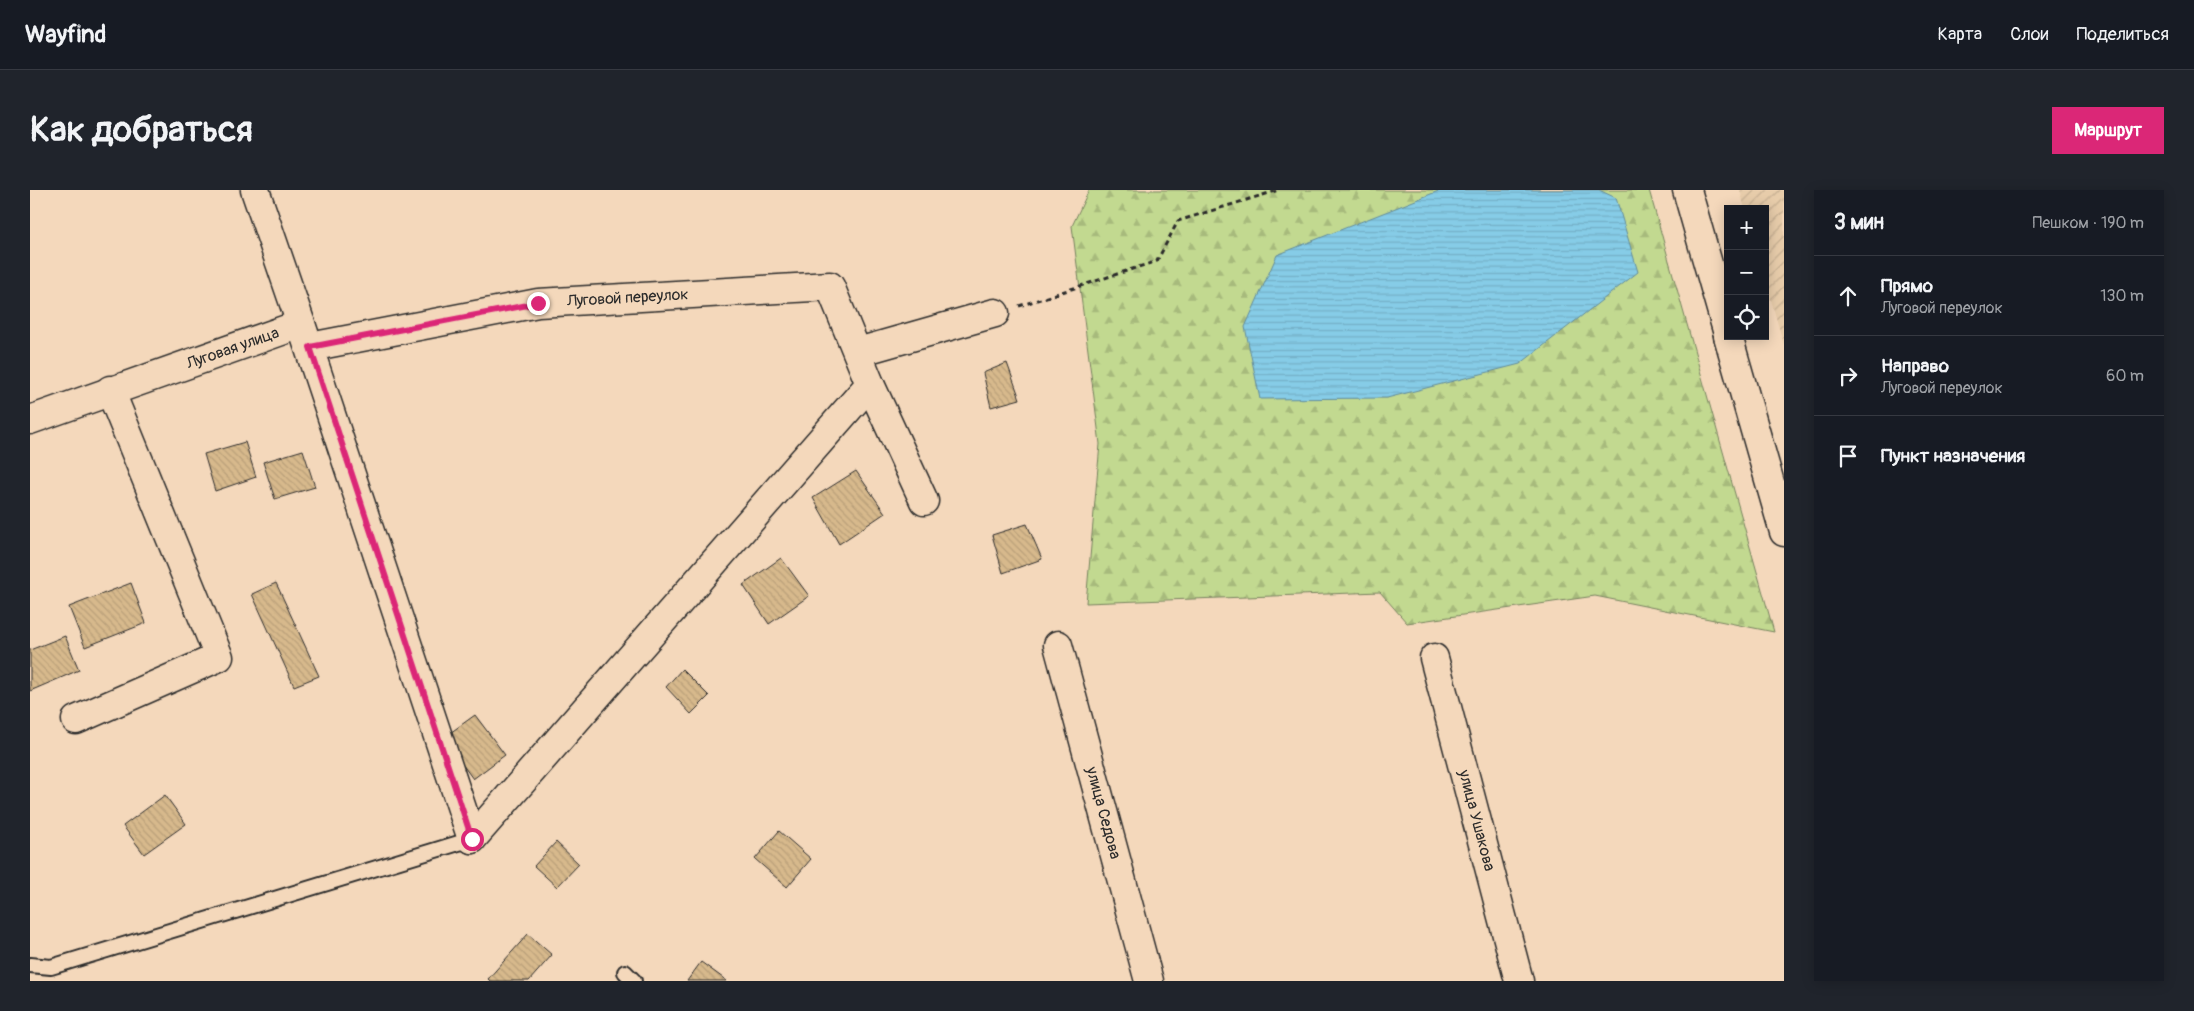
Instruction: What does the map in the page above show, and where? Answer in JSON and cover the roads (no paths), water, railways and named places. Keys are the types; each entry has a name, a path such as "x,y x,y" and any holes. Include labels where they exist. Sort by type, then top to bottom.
{"street":[{"path":"255,190 306,335 472,839"},
{"path":"1687,190 1724,321"},
{"name":"Луговой переулок","path":"306,335 538,303 830,286 858,352"},
{"path":"924,501 870,384 858,352 995,314"},
{"name":"Луговая улица","path":"30,420 110,390 306,335"},
{"path":"1729,340 1784,532"},
{"path":"472,839 870,384"},
{"path":"76,720 219,657 110,390"},
{"name":"улица Седова","path":"1058,645 1149,981"},
{"name":"улица Ушакова","path":"1434,658 1519,981"}],"lane":[{"path":"30,965 51,967 472,839"}],"water":[{"path":"1441,190 1599,190 1616,198 1638,272 1520,364 1387,398 1260,399 1245,327 1277,255"}]}
